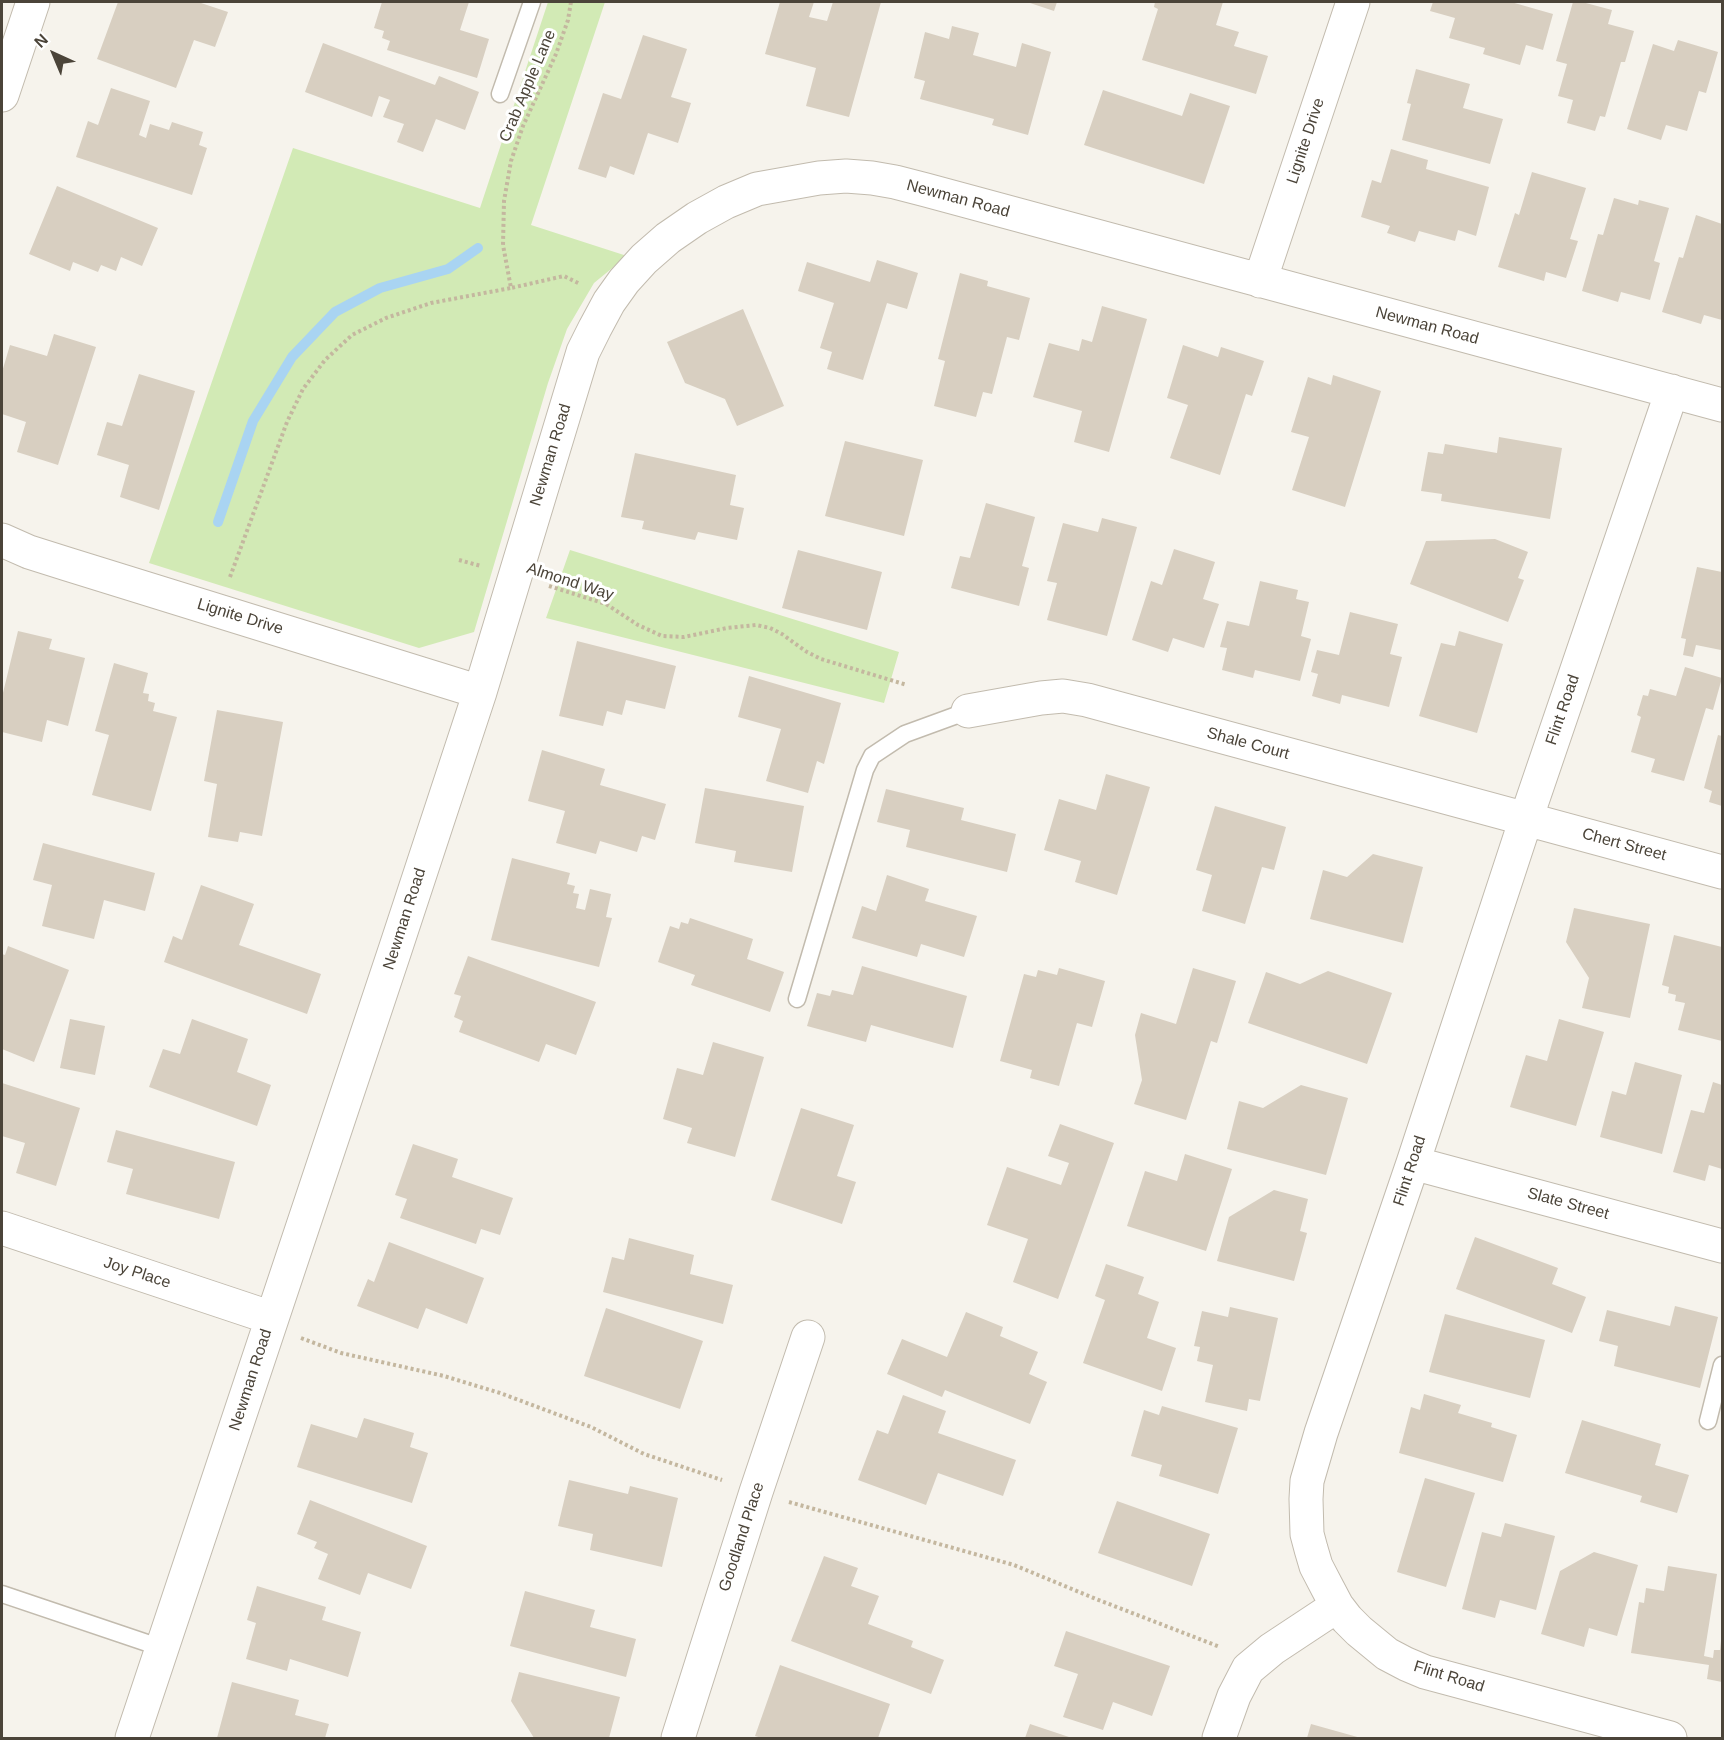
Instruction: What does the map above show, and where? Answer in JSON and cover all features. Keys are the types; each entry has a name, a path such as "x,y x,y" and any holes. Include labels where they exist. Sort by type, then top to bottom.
{"street":[{"path":"2,95 33,2"},
{"name":"Lignite Drive","path":"1260,281 1353,2"},
{"name":"Newman Road","path":"132,1738 480,692 576,372 609,302 644,259 668,238 706,213 757,189 846,176 895,182 1722,405"},
{"name":"Flint Road","path":"1670,1738 1425,1672 1387,1654 1365,1637 1337,1606 1316,1566 1307,1534 1306,1515 1307,1481 1321,1433 1672,391"},
{"name":"Lignite Drive","path":"2,540 29,552 480,692"},
{"name":"Shale Court","path":"968,711 1041,698 1063,696 1087,700 1526,819"},
{"name":"Chert Street","path":"1526,819 1722,872"},
{"name":"Slate Street","path":"1413,1163 1722,1246"},
{"name":"Joy Place","path":"2,1228 272,1318"},
{"name":"Goodland Place","path":"678,1738 808,1337"},
{"path":"1219,1738 1234,1696 1248,1669 1272,1649 1337,1606"}],"lane":[{"path":"500,94 532,2"},
{"path":"797,999 865,770 872,756 905,734 968,711"},
{"path":"1708,1421 1722,1365"},
{"path":"2,1594 162,1648"}],"path":[{"name":"Crab Apple Lane","path":"511,288 505,265 502,224 511,161 523,126 556,54 568,20 571,2"},
{"path":"230,578 287,422 303,389 325,360 352,336 386,318 431,303 564,276 589,288 609,302"},
{"name":"Almond Way","path":"459,560 590,598 606,604 638,625 662,636 684,637 727,628 756,625 782,634 821,659 907,685"}],"green space":[{"path":"548,2 605,2 531,225 627,256 594,283 567,329 548,383 474,632 419,648 149,563 293,148 480,208"},
{"path":"570,550 899,652 884,703 546,618"}],"building":[{"path":"118,2 198,2 228,12 215,47 194,40 176,88 97,59"},
{"path":"382,2 469,2 460,30 489,39 477,78 387,50 390,41 382,38 384,31 374,28"},
{"path":"780,2 814,2 809,17 827,21 833,2 881,2 849,117 806,106 816,68 765,54"},
{"path":"1027,2 1057,2 1054,11"},
{"path":"1155,2 1223,2 1216,25 1239,32 1234,46 1268,56 1256,94 1142,60 1158,9 1154,7"},
{"path":"1433,2 1511,2 1553,14 1543,50 1526,45 1520,65 1483,54 1485,48 1449,38 1455,18 1430,11"},
{"path":"1573,2 1582,2 1612,10 1608,24 1634,31 1625,62 1621,62 1605,117 1600,116 1595,131 1567,123 1573,100 1558,96 1567,64 1556,61"},
{"path":"952,26 979,33 973,55 1016,67 1022,43 1051,52 1028,135 992,125 994,119 920,99 925,81 914,78 925,32 949,39"},
{"path":"643,35 687,49 671,97 691,103 678,143 648,133 634,175 610,166 606,178 578,169 603,93 621,99"},
{"path":"1678,40 1718,52 1706,93 1699,91 1687,131 1666,125 1661,140 1627,129 1653,44 1674,51"},
{"path":"323,43 435,85 439,76 479,92 465,130 436,119 423,152 397,142 404,124 383,117 390,100 379,96 372,117 305,92"},
{"path":"1416,69 1470,84 1463,108 1503,119 1490,164 1402,140 1411,104 1407,103"},
{"path":"111,88 150,101 139,135 146,138 150,124 169,130 172,122 203,132 199,145 207,148 192,195 76,157 88,121 98,125"},
{"path":"1103,90 1182,116 1190,93 1230,106 1204,184 1084,145"},
{"path":"1391,149 1428,160 1426,169 1489,187 1476,236 1458,230 1455,241 1419,231 1415,242 1387,233 1390,226 1361,217 1372,180 1381,183"},
{"path":"1532,172 1586,188 1570,239 1578,241 1566,278 1546,272 1544,281 1498,267 1515,213 1519,215"},
{"path":"57,186 158,228 142,266 121,257 116,271 101,265 98,272 73,262 70,271 29,254"},
{"path":"1614,198 1638,205 1639,200 1669,208 1654,261 1660,263 1650,300 1621,292 1618,302 1582,291 1598,234 1603,235"},
{"path":"1696,215 1722,224 1722,320 1704,315 1701,324 1662,312 1679,257 1683,258"},
{"path":"877,260 918,273 907,309 887,303 863,380 827,369 832,352 820,348 834,303 798,291 807,262 870,282"},
{"path":"960,273 988,281 987,286 1030,298 1019,340 1007,337 992,394 983,392 976,417 934,406 945,361 938,359"},
{"path":"1102,306 1147,319 1109,452 1074,442 1082,411 1033,397 1049,343 1079,351 1082,339 1092,342"},
{"path":"743,309 784,406 737,426 725,399 685,383 667,342"},
{"path":"54,334 96,347 58,465 17,452 26,422 2,414 2,372 10,345 47,356"},
{"path":"1183,345 1218,357 1221,347 1264,361 1252,396 1246,394 1220,475 1170,458 1188,405 1167,398"},
{"path":"139,374 195,391 159,510 120,497 129,465 97,455 107,422 122,426"},
{"path":"1333,375 1381,391 1345,507 1292,490 1309,437 1291,432 1308,377 1331,385"},
{"path":"1499,437 1562,448 1550,519 1441,501 1442,494 1421,491 1428,452 1443,454 1445,444 1497,453"},
{"path":"845,441 923,460 904,536 825,516"},
{"path":"635,453 736,475 730,505 744,508 737,540 698,532 695,540 642,529 644,521 621,517"},
{"path":"986,503 1035,517 1022,566 1029,568 1019,606 951,588 960,556 970,558"},
{"path":"1102,518 1137,527 1107,636 1047,620 1057,583 1047,581 1063,523 1098,532"},
{"path":"1495,539 1528,552 1518,578 1524,580 1508,622 1410,584 1426,541"},
{"path":"1174,549 1215,562 1203,599 1219,604 1204,648 1173,638 1168,652 1132,640 1151,581 1162,585"},
{"path":"798,550 882,572 867,630 782,608"},
{"path":"1697,567 1722,572 1722,642 1721,650 1696,645 1693,657 1683,655 1686,639 1681,638"},
{"path":"1260,581 1298,590 1296,599 1309,602 1301,636 1311,639 1300,681 1255,670 1253,678 1222,670 1227,648 1220,647 1227,621 1249,626"},
{"path":"1350,612 1398,624 1390,654 1402,657 1389,707 1342,695 1340,704 1312,696 1318,674 1311,672 1317,650 1339,655"},
{"path":"18,631 52,639 49,649 85,658 68,726 47,720 42,742 2,732 2,697"},
{"path":"1459,631 1503,644 1477,733 1419,716 1441,643 1455,646"},
{"path":"577,641 676,666 665,709 626,700 622,715 607,711 603,726 559,716"},
{"path":"114,663 148,673 143,693 149,694 148,701 155,703 153,711 177,717 151,811 92,795 109,735 95,731"},
{"path":"1685,667 1722,678 1713,710 1706,708 1684,781 1651,772 1655,759 1631,752 1641,717 1637,715 1643,695 1648,696 1650,689 1676,696"},
{"path":"749,676 841,703 824,764 817,761 808,793 766,781 781,729 738,717"},
{"path":"217,710 283,722 262,836 240,832 238,842 208,837 217,784 204,781"},
{"path":"1718,735 1722,736 1722,806 1709,802 1712,791 1704,788"},
{"path":"542,750 605,769 600,785 666,804 655,840 642,836 637,852 600,841 596,854 556,843 565,811 528,801"},
{"path":"1106,774 1150,787 1117,895 1075,882 1081,861 1044,850 1059,799 1096,810"},
{"path":"705,788 804,806 792,872 734,862 736,851 695,843"},
{"path":"886,789 964,808 961,820 1016,834 1007,872 906,847 910,830 877,822"},
{"path":"1215,806 1286,827 1274,870 1262,867 1245,924 1202,911 1212,875 1196,870"},
{"path":"43,843 155,873 145,911 104,900 94,939 42,926 52,885 33,880"},
{"path":"1373,854 1423,867 1403,943 1310,919 1323,870 1347,877"},
{"path":"512,858 570,873 567,884 575,886 573,893 579,894 576,908 585,910 590,889 611,894 606,917 612,918 599,967 491,940"},
{"path":"887,875 929,889 925,901 977,916 964,957 921,944 917,957 852,938 862,906 876,911"},
{"path":"201,885 254,904 239,945 321,974 307,1014 164,962 173,936 182,940"},
{"path":"1574,908 1650,924 1630,1018 1582,1008 1589,978 1566,942"},
{"path":"690,918 753,939 747,959 784,972 770,1012 691,985 695,975 658,962 670,926 679,929 681,922 688,924"},
{"path":"1674,935 1722,947 1722,1041 1678,1030 1685,1003 1675,1001 1676,995 1668,993 1669,987 1662,985"},
{"path":"8,946 69,970 34,1062 2,1049 2,954 5,955"},
{"path":"468,956 596,1002 576,1055 546,1044 539,1062 459,1032 463,1021 454,1017 461,996 454,994"},
{"path":"862,966 967,996 953,1048 871,1025 866,1042 807,1026 817,993 830,996 832,990 853,995"},
{"path":"1059,968 1105,981 1092,1027 1077,1023 1059,1086 1030,1078 1032,1070 1000,1061 1024,974 1036,977 1038,970 1057,975"},
{"path":"1193,968 1236,981 1217,1043 1211,1041 1186,1120 1134,1104 1142,1080 1135,1035 1141,1013 1176,1024"},
{"path":"1328,971 1392,993 1367,1064 1248,1023 1266,972 1300,984"},
{"path":"70,1019 105,1026 95,1075 60,1068"},
{"path":"192,1019 248,1039 237,1072 271,1085 257,1126 149,1087 163,1049 180,1054"},
{"path":"1559,1019 1604,1032 1576,1126 1510,1107 1526,1055 1547,1061"},
{"path":"713,1042 764,1057 735,1157 687,1143 692,1128 663,1119 677,1068 703,1075"},
{"path":"1635,1062 1682,1075 1662,1154 1600,1137 1612,1091 1626,1095"},
{"path":"1713,1082 1722,1085 1722,1169 1709,1165 1705,1181 1673,1172 1691,1110 1704,1113"},
{"path":"2,1083 80,1108 56,1186 16,1173 25,1143 2,1136"},
{"path":"1301,1085 1348,1098 1326,1175 1227,1149 1239,1101 1263,1108"},
{"path":"801,1108 854,1125 837,1176 856,1182 842,1224 771,1200"},
{"path":"1060,1124 1114,1143 1058,1299 1013,1282 1028,1239 987,1225 1007,1167 1061,1185 1069,1163 1048,1156"},
{"path":"116,1130 235,1162 219,1219 126,1194 133,1169 107,1162"},
{"path":"413,1144 458,1159 452,1177 513,1198 500,1235 481,1229 476,1244 400,1218 407,1199 395,1195"},
{"path":"1185,1154 1232,1169 1206,1251 1127,1226 1145,1171 1177,1181"},
{"path":"1274,1190 1308,1199 1300,1231 1307,1233 1294,1281 1217,1261 1229,1217"},
{"path":"1475,1237 1558,1268 1552,1284 1586,1297 1572,1333 1456,1289"},
{"path":"629,1238 694,1255 690,1274 733,1285 723,1324 603,1292 612,1257 624,1260"},
{"path":"389,1242 484,1278 467,1324 426,1308 418,1329 357,1306 368,1279 374,1282"},
{"path":"1106,1264 1144,1277 1138,1294 1159,1302 1147,1338 1176,1348 1162,1391 1083,1363 1105,1300 1095,1296"},
{"path":"1675,1306 1718,1317 1700,1388 1614,1366 1618,1346 1599,1341 1607,1310 1670,1326"},
{"path":"1230,1307 1278,1318 1260,1401 1249,1399 1247,1411 1205,1402 1213,1365 1197,1361 1200,1347 1194,1346 1202,1311 1228,1317"},
{"path":"606,1308 703,1341 680,1409 584,1376"},
{"path":"966,1312 1003,1327 1000,1336 1038,1352 1029,1374 1047,1382 1030,1424 945,1390 942,1397 887,1374 902,1339 947,1357"},
{"path":"1445,1314 1545,1340 1530,1398 1429,1372"},
{"path":"1424,1394 1461,1405 1458,1413 1492,1423 1491,1427 1517,1435 1503,1482 1399,1453 1411,1407 1420,1410"},
{"path":"903,1395 946,1411 938,1433 1016,1460 1003,1496 938,1473 926,1505 858,1480 877,1430 888,1434"},
{"path":"1162,1406 1238,1428 1218,1494 1159,1476 1162,1465 1131,1456 1144,1410 1159,1415"},
{"path":"364,1418 414,1433 410,1447 428,1453 412,1503 297,1467 311,1424 357,1438"},
{"path":"1582,1420 1661,1444 1655,1465 1689,1475 1677,1513 1640,1502 1642,1496 1565,1473"},
{"path":"1425,1478 1475,1493 1446,1587 1397,1572"},
{"path":"569,1480 628,1494 630,1486 678,1498 662,1567 590,1550 593,1534 558,1526"},
{"path":"310,1500 427,1546 411,1589 368,1573 360,1595 318,1579 328,1554 314,1548 317,1542 297,1534"},
{"path":"1117,1501 1210,1534 1192,1586 1098,1553"},
{"path":"1505,1523 1555,1536 1536,1610 1500,1600 1495,1618 1462,1609 1482,1532 1501,1537"},
{"path":"1594,1552 1638,1565 1617,1636 1589,1628 1584,1647 1541,1634 1560,1571"},
{"path":"824,1556 858,1568 851,1586 879,1596 868,1624 913,1641 911,1647 944,1660 931,1694 791,1641"},
{"path":"1668,1566 1717,1574 1704,1656 1713,1658 1714,1650 1720,1650 1722,1641 1722,1682 1707,1679 1709,1665 1631,1653 1639,1602 1644,1603 1646,1588 1664,1591"},
{"path":"257,1586 326,1607 322,1620 361,1632 348,1677 290,1659 287,1671 246,1659 256,1623 247,1620"},
{"path":"525,1591 595,1610 590,1627 636,1639 626,1677 510,1646"},
{"path":"1066,1631 1170,1666 1152,1716 1113,1702 1103,1730 1063,1717 1078,1674 1054,1666"},
{"path":"780,1665 890,1704 878,1738 762,1738 755,1736"},
{"path":"519,1672 620,1697 609,1738 534,1738 511,1701"},
{"path":"232,1682 299,1700 295,1715 329,1724 325,1738 217,1738"},
{"path":"1030,1724 1072,1738 1025,1738"},
{"path":"1311,1724 1361,1738 1307,1738"}],"waterway":[{"path":"218,522 253,421 292,357 335,312 380,288 448,269 478,248"}]}
